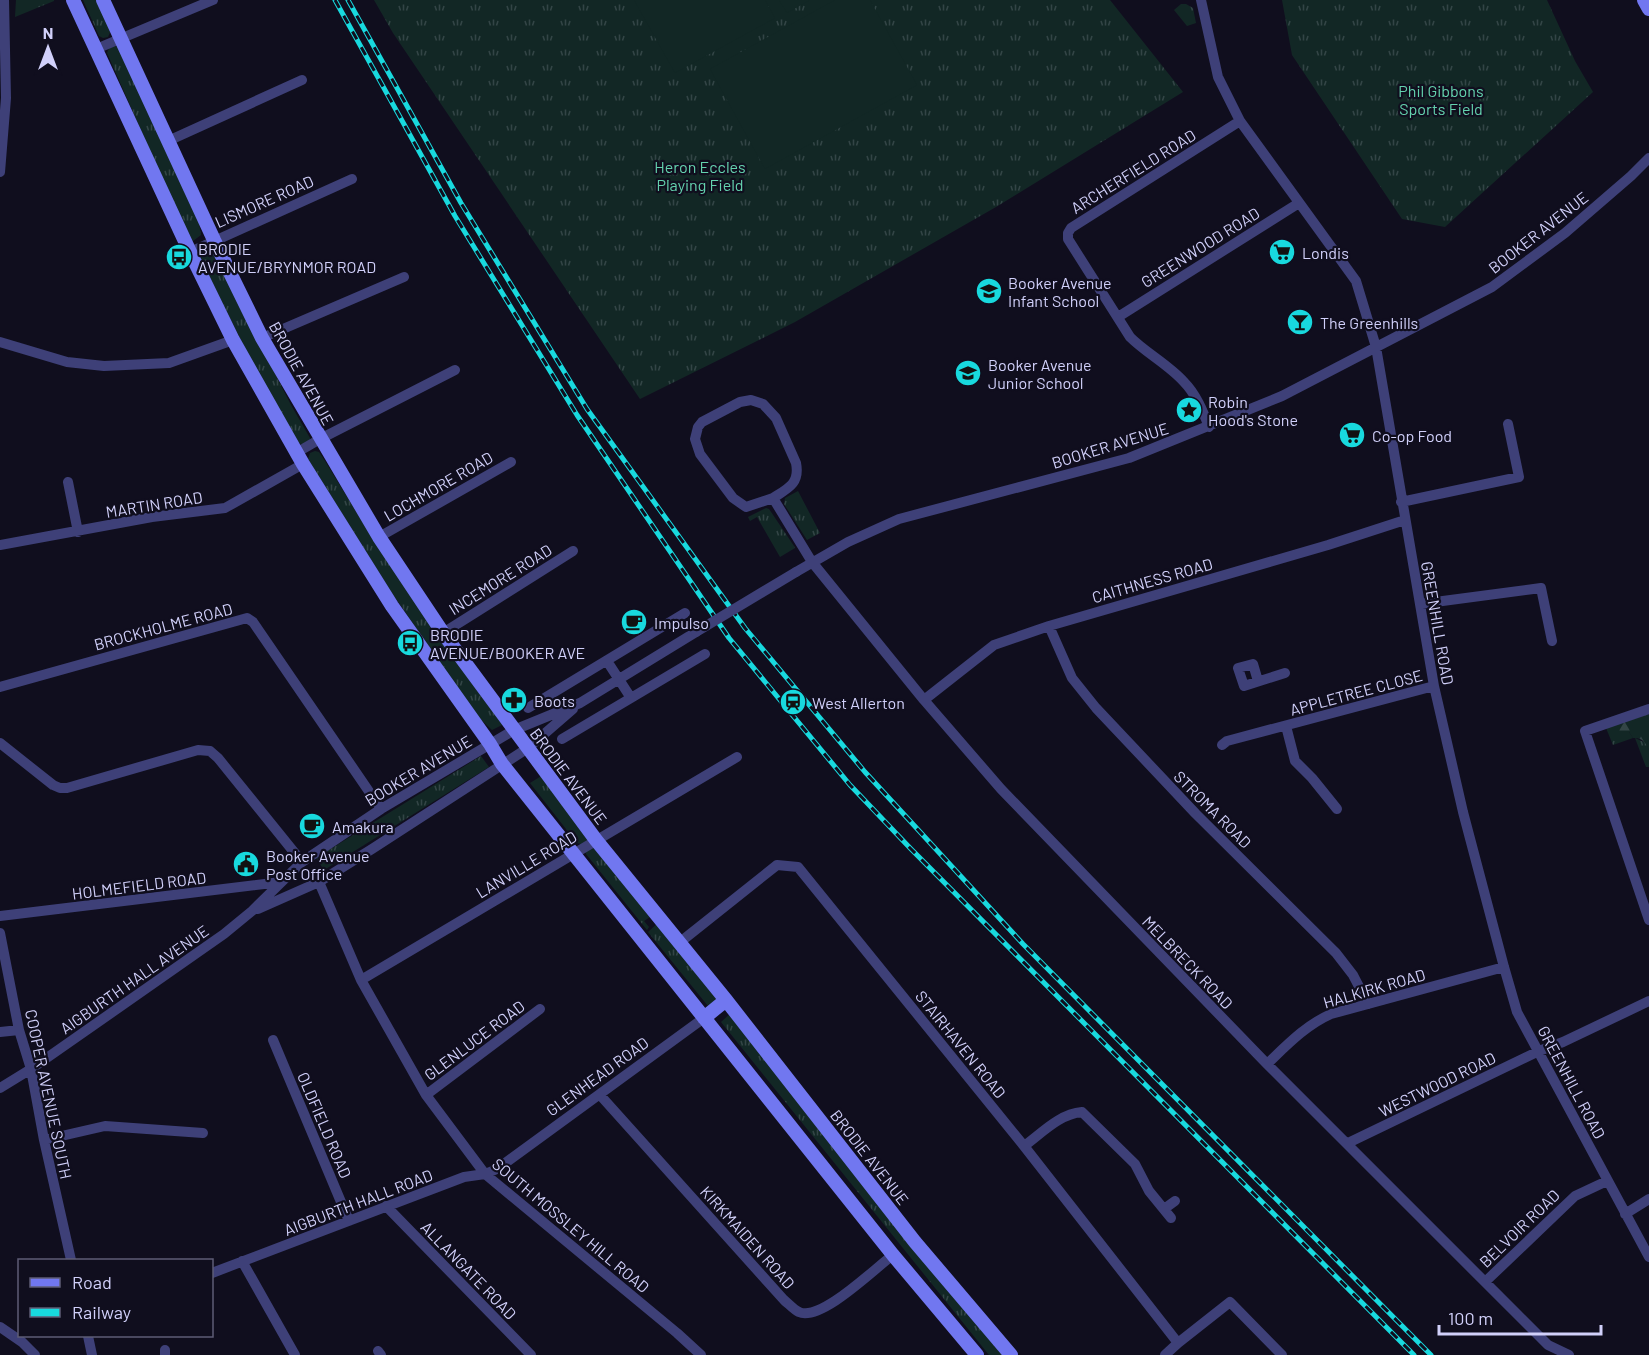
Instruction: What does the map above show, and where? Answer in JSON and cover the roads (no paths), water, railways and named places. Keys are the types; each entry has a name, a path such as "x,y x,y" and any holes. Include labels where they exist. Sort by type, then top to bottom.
{"street":[{"path":"73,0 233,340 299,459 392,606 502,764 971,1353"},
{"name":"BRODIE AVENUE","path":"103,0 262,339 379,537 443,633 596,840 726,1000 915,1242 1011,1355"},
{"path":"96,49 213,0"},
{"name":"GREENHILL ROAD","path":"1201,0 1218,77 1240,121 1356,281 1376,347 1434,686 1463,812 1517,1012 1649,1257"},
{"path":"1644,0 1649,9"},
{"path":"0,172 6,98 3,3"},
{"path":"168,141 302,80"},
{"name":"ARCHERFIELD ROAD","path":"1209,427 1192,392 1183,380 1143,350 1130,337 1068,239 1069,230 1240,121"},
{"name":"BOOKER AVENUE","path":"252,911 302,862 381,809 514,730 580,703 848,542 899,519 1129,458 1282,396 1492,287 1565,232 1649,158"},
{"name":"LISMORE ROAD","path":"190,252 352,179"},
{"name":"GREENWOOD ROAD","path":"1118,318 1299,203"},
{"path":"262,339 404,277"},
{"path":"0,342 67,362 104,366 169,363 233,340"},
{"name":"MARTIN ROAD","path":"0,545 152,517 225,508 299,459 320,439 455,370"},
{"path":"745,401 757,401 768,407 776,418 798,470 796,482 792,487 773,498 746,507 733,498 697,447 696,432 702,422 745,401"},
{"path":"1401,502 1519,477 1508,424"},
{"name":"LOCHMORE ROAD","path":"379,537 511,462"},
{"path":"68,482 78,531"},
{"name":"MELBRECK ROAD","path":"773,498 813,562 924,700 1017,806 1267,1064 1548,1345 1569,1355"},
{"name":"CAITHNESS ROAD","path":"924,700 994,645 1049,626 1328,545 1405,520"},
{"name":"INCEMORE ROAD","path":"443,633 573,551"},
{"path":"1419,604 1541,588 1552,641"},
{"path":"528,708 686,613"},
{"name":"BROCKHOLME ROAD","path":"0,687 247,618 260,631 381,809"},
{"name":"STROMA ROAD","path":"1049,626 1072,678 1096,708 1196,814 1336,953 1353,975 1368,1004"},
{"path":"562,739 705,654"},
{"path":"607,661 631,698"},
{"path":"1258,681 1285,673"},
{"name":"APPLETREE CLOSE","path":"1222,745 1227,741 1434,686"},
{"path":"539,702 548,716"},
{"name":"BOOKER AVENUE","path":"252,911 319,882 372,849 528,748 580,703"},
{"path":"1649,709 1585,731 1649,920"},
{"name":"APPLETREE CLOSE","path":"1286,726 1295,761 1336,808"},
{"path":"0,743 53,785 60,788 67,788 198,750 210,751 302,862"},
{"name":"LANVILLE ROAD","path":"361,980 737,757"},
{"name":"STAIRHAVEN ROAD","path":"679,944 777,865 798,867 1024,1146 1178,1343"},
{"name":"HOLMEFIELD ROAD","path":"0,916 281,882"},
{"name":"SOUTH MOSSLEY HILL ROAD","path":"319,882 361,980 426,1095 485,1174 701,1355"},
{"name":"AIGBURTH HALL AVENUE","path":"0,1088 32,1069 224,934 252,911"},
{"name":"COOPER AVENUE SOUTH","path":"0,933 19,1030 32,1069 44,1140 70,1259"},
{"name":"HALKIRK ROAD","path":"1267,1064 1317,1020 1504,967"},
{"name":"GLENHEAD ROAD","path":"485,1174 497,1168 600,1095 726,1000"},
{"name":"WESTWOOD ROAD","path":"1348,1143 1649,1001"},
{"name":"GLENLUCE ROAD","path":"426,1095 540,1009"},
{"path":"0,1032 19,1030"},
{"name":"OLDFIELD ROAD","path":"273,1040 349,1221"},
{"name":"KIRKMAIDEN ROAD","path":"600,1095 784,1300 800,1313 815,1312 832,1303 893,1255"},
{"path":"1024,1146 1062,1117 1082,1112 1135,1164 1149,1191 1168,1213 1175,1201"},
{"path":"44,1140 105,1126 203,1133"},
{"name":"AIGBURTH HALL ROAD","path":"213,1273 464,1177 485,1174"},
{"name":"BELVOIR ROAD","path":"1485,1282 1575,1196 1607,1181"},
{"path":"1625,1214 1649,1199"},
{"name":"ALLANGATE ROAD","path":"386,1206 531,1355"},
{"path":"242,1262 295,1355"},
{"path":"1164,1355 1230,1302 1282,1355"},
{"path":"0,1327 18,1335"},
{"path":"88,1337 92,1355"},
{"path":"0,1341 26,1339 36,1355"}],"railway":[{"path":"335,0 455,216 577,415 729,638 850,785 911,849 1414,1355"},
{"path":"348,0 461,203 587,409 745,628 865,772 1023,944 1431,1355"}],"place":[{"name":"Londis","path":"1282,252"},
{"name":"BRODIE AVENUE/BRYNMOR ROAD","path":"179,257"},
{"name":"Booker Avenue Infant School","path":"989,291"},
{"name":"The Greenhills","path":"1300,322"},
{"name":"Booker Avenue Junior School","path":"968,373"},
{"name":"Robin Hood's Stone","path":"1189,410"},
{"name":"Co-op Food","path":"1352,435"},
{"name":"Impulso","path":"634,622"},
{"name":"BRODIE AVENUE/BOOKER AVE","path":"410,643"},
{"name":"Boots","path":"514,700"},
{"name":"West Allerton","path":"793,702"},
{"name":"Amakura","path":"312,826"},
{"name":"Booker Avenue Post Office","path":"246,864"}],"park label":[{"name":"Phil Gibbons Sports Field","path":"1441,99"},
{"name":"Heron Eccles Playing Field","path":"700,175"}]}
